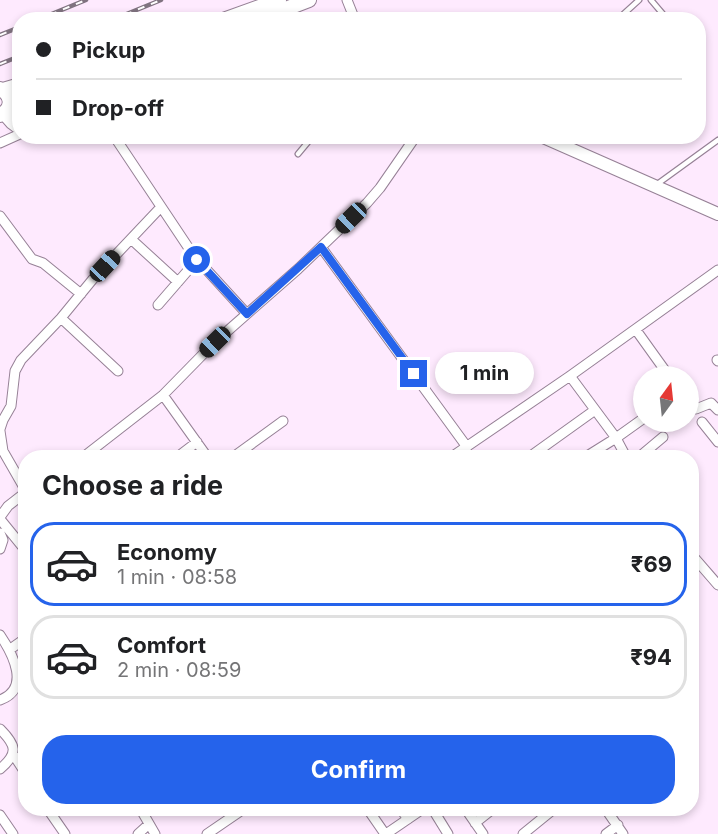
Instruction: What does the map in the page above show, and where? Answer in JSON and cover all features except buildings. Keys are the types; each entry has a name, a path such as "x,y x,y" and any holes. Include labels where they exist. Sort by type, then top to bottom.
{"main road":[{"path":"245,12 279,0"},
{"path":"278,12 309,0"},
{"path":"2,89 9,97 8,109"}],"street":[{"path":"119,144 197,260 247,314"},
{"path":"92,450 163,395 199,358 321,247 374,196 410,144"},
{"path":"559,144 718,214"},
{"path":"18,478 3,451 0,430 11,406 15,371 21,360 61,318 93,279 162,207"},
{"path":"0,216 32,259 43,263 81,294"},
{"path":"131,239 178,282"},
{"path":"321,247 467,447"},
{"path":"158,305 197,260"},
{"path":"462,450 636,330 718,270"},
{"path":"61,318 118,371"},
{"path":"636,330 662,366"},
{"path":"570,376 622,450"},
{"path":"163,395 202,450"},
{"path":"699,408 711,403 718,410"},
{"path":"539,450 595,410"},
{"path":"243,450 283,421"},
{"path":"702,422 718,442"},
{"path":"597,450 633,426"},
{"path":"648,450 663,437"},
{"path":"186,450 197,442"},
{"path":"18,498 8,506 0,518 18,542"},
{"path":"0,532 3,540 0,549"},
{"path":"699,563 718,585"},
{"path":"0,635 15,663 17,681 11,696 0,700"},
{"path":"9,650 18,644"},
{"path":"0,729 12,741 13,752 11,759 0,769"},
{"path":"13,752 18,751"},
{"path":"13,752 18,760"},
{"path":"0,815 13,834"},
{"path":"53,816 65,834"},
{"path":"144,816 155,834"},
{"path":"207,834 233,816"},
{"path":"373,816 385,834 401,830 412,816"},
{"path":"437,816 448,834"},
{"path":"470,816 483,834"},
{"path":"475,823 484,816"},
{"path":"523,834 545,816"},
{"path":"611,816 623,834"},
{"path":"138,834 149,824"},
{"path":"606,834 618,825"}],"lane":[{"path":"626,12 639,0"},
{"path":"651,0 661,12"},
{"path":"654,186 718,140"},
{"path":"298,154 306,144"}],"railway":[{"path":"57,12 86,0"},
{"path":"132,12 161,0"},
{"path":"0,35 12,30"},
{"path":"0,64 12,59"}],"route":[{"path":"197,260 247,314 321,247 414,374"}]}
